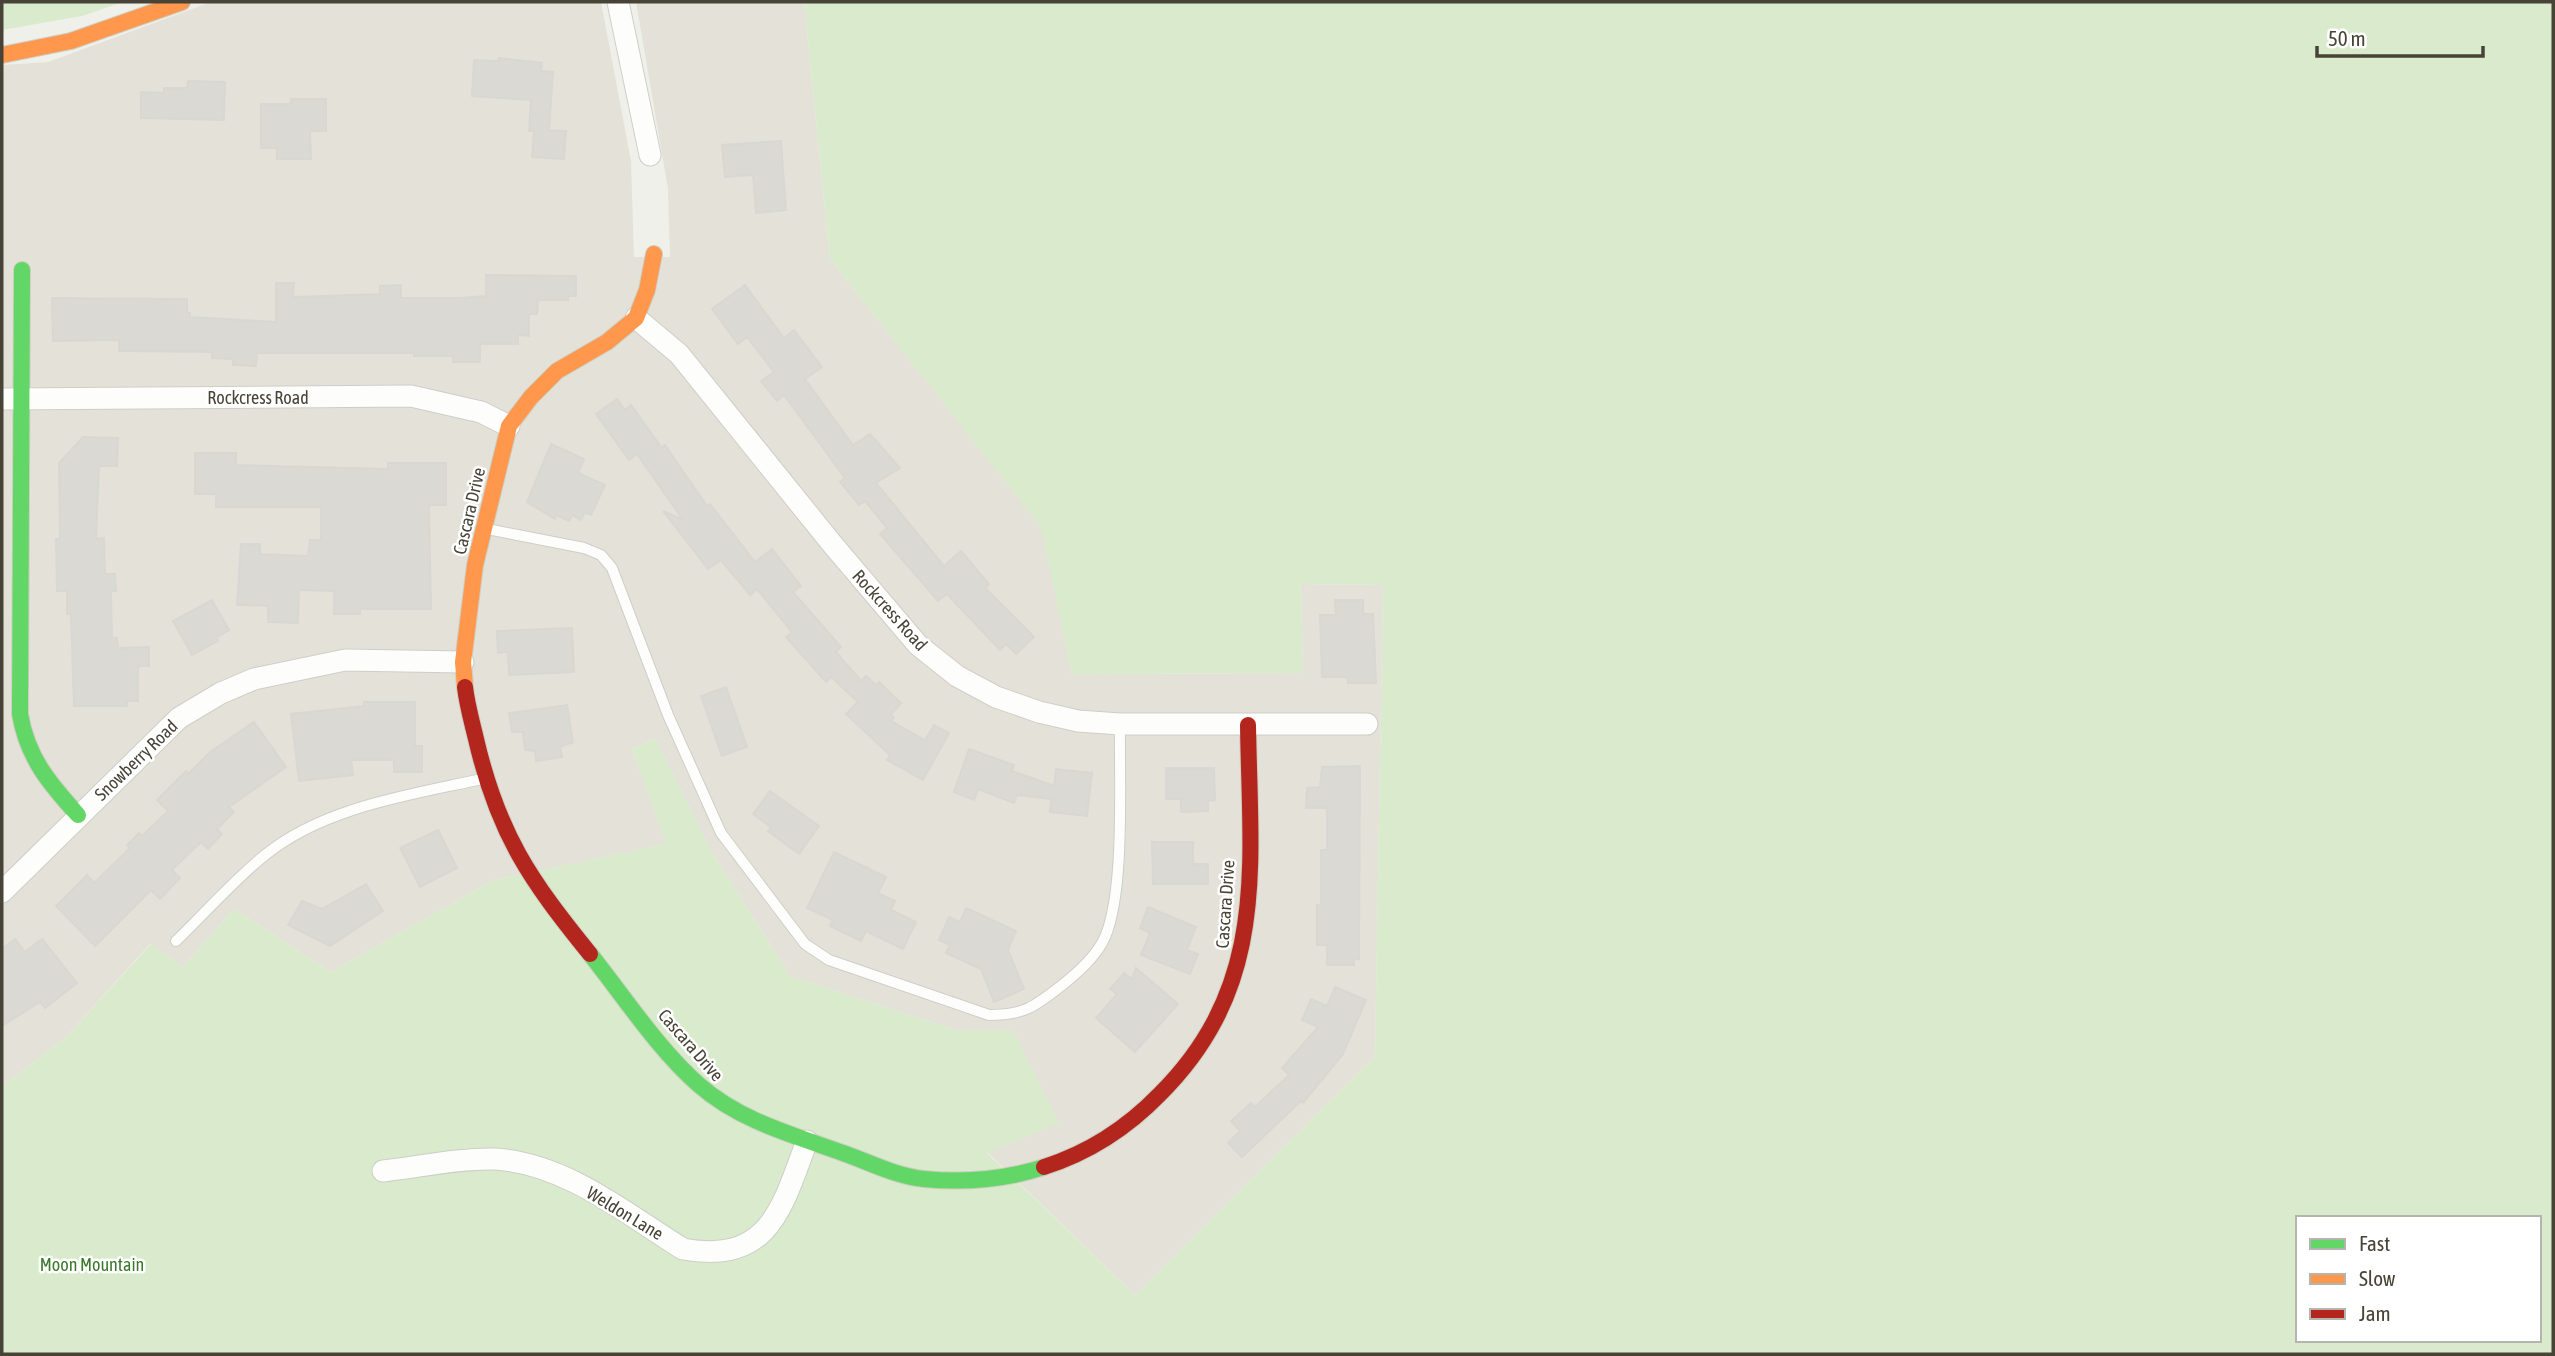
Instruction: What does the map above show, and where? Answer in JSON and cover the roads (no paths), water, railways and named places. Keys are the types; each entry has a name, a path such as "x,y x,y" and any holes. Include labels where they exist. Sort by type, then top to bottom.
{"street":[{"path":"2,55 38,52 94,35 182,2"},
{"path":"618,2 650,155"},
{"path":"636,318 647,290 654,254"},
{"path":"22,270 11,399 20,714 24,745 41,775 78,815"},
{"name":"Cascara Drive","path":"636,318 607,342 557,371 531,397 509,426 468,608 463,662 470,716 485,778 508,836 544,897 684,1070 709,1096 738,1115 920,1179 972,1182 1028,1175 1080,1155 1124,1127 1168,1085 1207,1038 1230,992 1242,950 1248,903 1248,724"},
{"name":"Rockcress Road","path":"636,318 679,354 918,645 957,676 996,697 1039,712 1078,721 1120,724 1367,724"},
{"name":"Rockcress Road","path":"11,399 411,396 481,412 509,426"},
{"name":"Snowberry Road","path":"2,892 179,718 221,693 254,679 345,660 463,662"},
{"name":"Weldon Lane","path":"383,1171 493,1159 525,1163 557,1172 683,1248 704,1253 749,1244 769,1228 780,1212 807,1141"}],"lane":[{"path":"484,528 584,548 601,555 612,568 668,715 721,833 805,944 829,960 989,1014 1012,1015 1032,1009 1072,977 1102,944 1116,893 1120,724"},
{"path":"176,942 265,855 300,832 378,802 485,778"}],"park label":[{"name":"Moon Mountain","path":"92,1264"}]}
